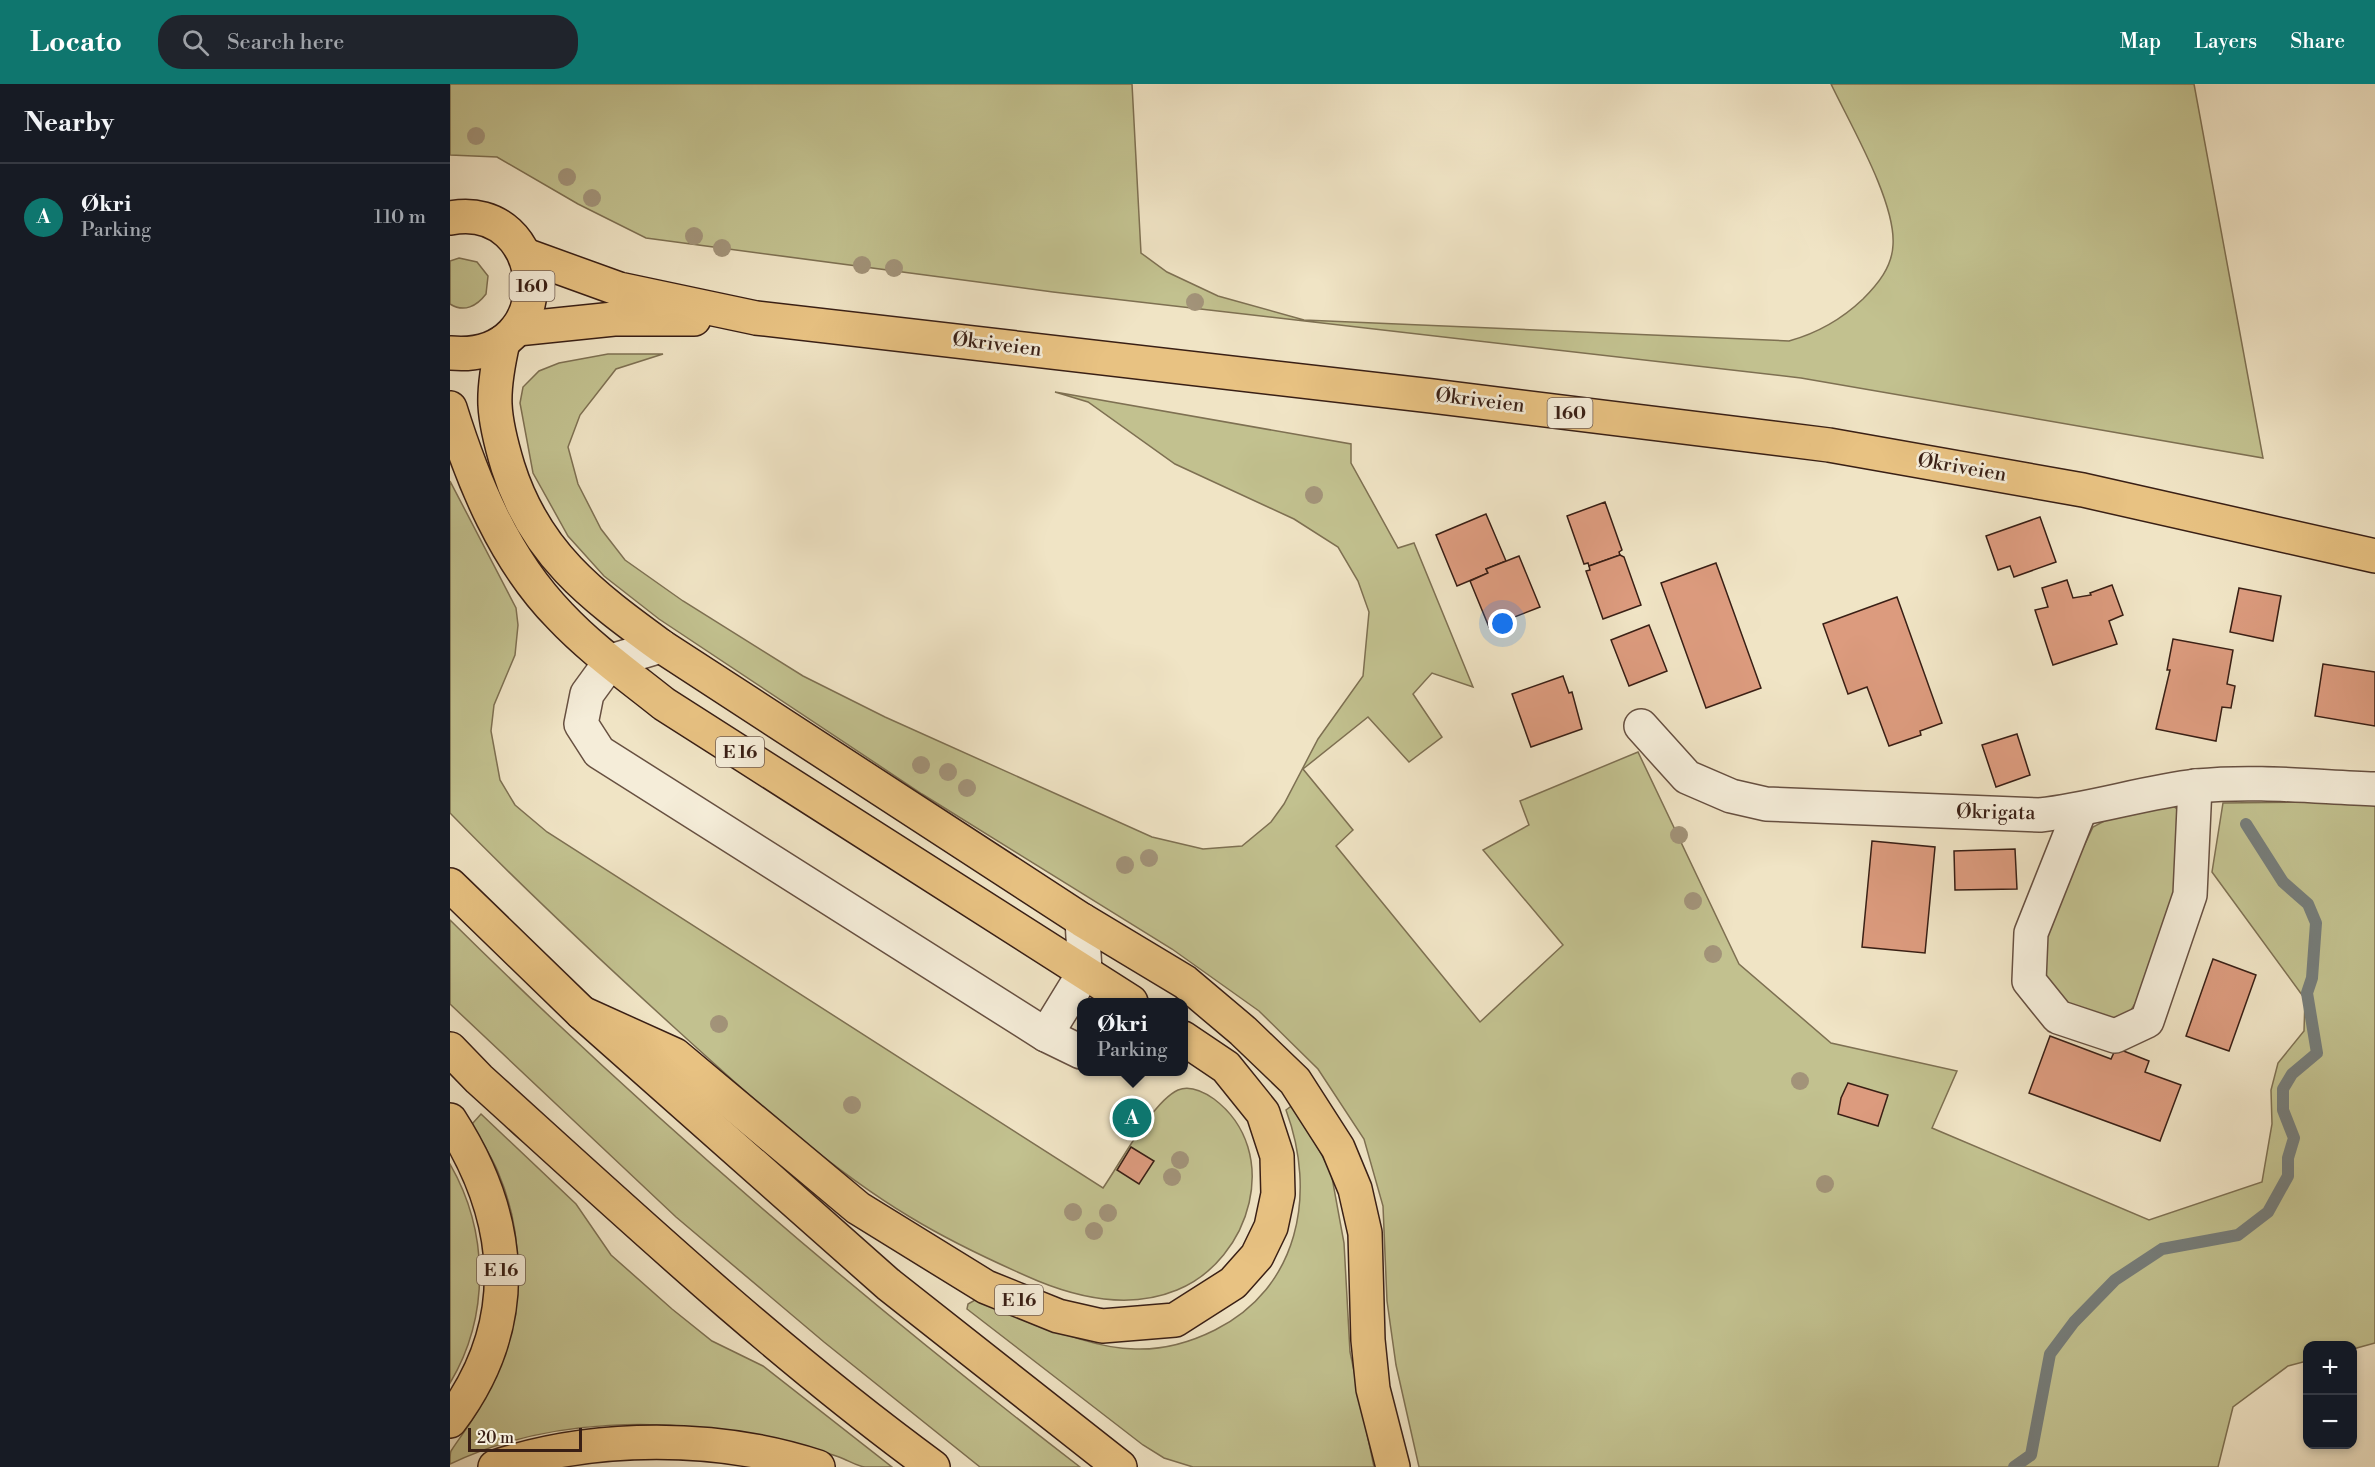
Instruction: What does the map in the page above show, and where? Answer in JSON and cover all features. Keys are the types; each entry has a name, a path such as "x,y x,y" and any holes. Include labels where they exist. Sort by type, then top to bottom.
{"main road":[{"name":"160","path":"450,218 475,217 495,224 513,237 525,255 531,273 532,293 527,313 510,335 485,351 465,354 450,353"},
{"name":"Økriveien","path":"525,255 619,289 756,318 1444,397 1829,446 2082,490 2375,556"},
{"name":"Økriveien","path":"510,335 614,319 756,318"},
{"name":"E 16","path":"510,335 493,403 498,434 518,496 541,539 563,567 599,601 661,646 1082,920 1185,982 1243,1031 1295,1081 1338,1148 1355,1189 1365,1233 1368,1340 1373,1389 1393,1467"},
{"name":"E 16","path":"450,408 489,511 524,573 560,616 611,661 664,704 1125,998"},
{"name":"E 16","path":"450,885 582,1013 888,1284 1120,1467"},
{"name":"E 16","path":"582,1013 675,1055 858,1208 986,1287 1058,1317 1102,1326 1175,1320 1233,1283 1257,1256 1271,1227 1278,1194 1277,1156 1263,1113 1226,1067 1188,1041"},
{"path":"450,1049 488,1087 735,1309 796,1360 933,1467"},
{"name":"E 16","path":"450,1120 484,1182 496,1221 502,1259 501,1296 494,1337 476,1378 450,1421"},
{"path":"495,1467 561,1451 651,1443 751,1451 818,1467"}],"street":[{"path":"661,646 611,661 587,694 581,724 599,752 1046,1035 1077,1050"},
{"name":"Økrigata","path":"1641,726 1687,777 1731,796 1767,804 1995,815 2040,815 2080,810 2195,786 2224,784 2375,789"},
{"path":"2080,810 2031,933 2029,981 2058,1017 2115,1036 2147,1021 2190,895 2195,786"},
{"path":"1046,1035 1085,971 1082,920"},
{"path":"1188,1058 1226,1067"}],"shaded area":[{"path":"450,84 1132,84 1141,253 1167,272 1218,296 1304,320 1789,341 1829,325 1855,307 1879,281 1892,253 1892,227 1880,186 1831,84 2194,84 2263,458 1801,378 1053,292 646,238 578,204 497,157 450,155"},
{"path":"459,258 477,262 488,276 486,294 479,302 465,308 450,304 450,261"},
{"path":"608,354 663,354 616,369 580,415 568,447 578,484 601,529 625,560 683,601 803,676 885,717 1152,837 1203,849 1242,846 1271,822 1284,804 1318,739 1363,676 1369,612 1358,581 1338,547 1294,519 1175,464 1088,402 1055,392 1351,444 1351,463 1398,548 1414,543 1473,687 1432,673 1413,694 1442,737 1409,762 1368,717 1303,769 1353,830 1336,846 1480,1022 1563,945 1483,850 1529,825 1520,801 1638,752 1739,964 1831,1043 1957,1071 1932,1128 2149,1220 2262,1182 2272,1124 2271,1090 2278,1063 2304,1031 2305,999 2212,872 2223,803 2375,801 2375,1343 2357,1348 2357,1341 2303,1341 2303,1362 2288,1366 2233,1407 2218,1467 1419,1467 1396,1365 1387,1301 1383,1206 1364,1139 1318,1069 1259,1011 1172,949 922,794 659,619 604,576 568,536 533,473 520,403 523,387 539,371 559,363"},
{"path":"450,481 516,608 518,625 515,655 494,705 491,731 500,780 515,805 547,832 1103,1188 1147,1120 1168,1097 1178,1090 1187,1088 1214,1099 1235,1121 1248,1147 1252,1174 1249,1203 1239,1230 1224,1255 1203,1275 1177,1290 1160,1296 1124,1300 1072,1293 1022,1274 957,1243 878,1197 788,1129 590,950 505,869 450,813"},
{"path":"2167,801 2182,813 2180,868 2151,978 2123,1023 2058,1004 2040,981 2040,938 2093,827 2123,811"},
{"path":"450,920 601,1064 756,1203 916,1338 1080,1467 980,1467 824,1342 676,1217 450,1004"},
{"path":"1294,1104 1331,1172 1344,1243 1350,1352 1374,1467 1193,1467 1164,1458 1143,1445 967,1309 968,1304 975,1300 1074,1337 1114,1347 1135,1349 1166,1347 1186,1342 1215,1330 1243,1312 1266,1290 1283,1264 1294,1236 1299,1205 1300,1174 1295,1142 1286,1110"},
{"path":"481,1114 576,1204 611,1255 672,1309 712,1341 763,1366 892,1467 865,1467 815,1450 733,1432 650,1425 609,1425 568,1429 488,1448 450,1464 451,1451 472,1421 495,1373 512,1316 516,1288 515,1231 509,1202 498,1172 472,1124"},
{"path":"450,1164 463,1190 472,1217 478,1246 480,1274 478,1302 472,1330 463,1357 450,1383"}],"building":[{"path":"1605,502 1622,550 1619,552 1620,555 1589,566 1588,563 1584,564 1567,516"},
{"path":"1486,514 1506,561 1486,569 1488,573 1457,586 1436,535"},
{"path":"2040,517 2056,562 2014,577 2010,566 1998,570 1986,536"},
{"path":"1620,555 1624,557 1641,605 1603,619 1586,571 1590,570 1589,566"},
{"path":"1519,556 1540,607 1489,627 1470,581 1488,573 1486,569"},
{"path":"1716,563 1761,688 1706,708 1661,583"},
{"path":"2067,580 2073,598 2091,595 2090,593 2112,585 2123,615 2109,621 2117,644 2053,665 2035,610 2048,607 2042,588"},
{"path":"2239,588 2281,596 2273,641 2230,632"},
{"path":"1897,597 1942,723 1920,731 1921,735 1889,746 1867,687 1848,694 1823,624"},
{"path":"1649,625 1667,671 1629,686 1611,640"},
{"path":"2173,639 2233,650 2227,684 2235,686 2231,708 2222,707 2216,741 2156,729 2170,670 2167,670"},
{"path":"2323,664 2375,672 2375,726 2315,716"},
{"path":"1563,676 1569,693 1572,692 1582,729 1531,747 1512,694"},
{"path":"2017,734 2030,775 1996,787 1982,745"},
{"path":"1872,841 1935,847 1925,953 1862,947"},
{"path":"2015,849 2017,889 1955,890 1954,851"},
{"path":"2213,959 2256,975 2229,1051 2186,1036"},
{"path":"2050,1036 2111,1059 2116,1048 2149,1061 2145,1072 2181,1085 2160,1141 2029,1093"},
{"path":"1848,1083 1888,1095 1878,1126 1838,1114 1841,1098"},
{"path":"1131,1147 1154,1161 1139,1184 1117,1170"}],"waterway":[{"path":"2014,1467 2031,1455 2050,1354 2074,1322 2115,1280 2162,1249 2238,1235 2268,1212 2288,1176 2288,1158 2294,1138 2283,1110 2283,1089 2292,1074 2317,1053 2307,993 2312,978 2316,923 2308,904 2283,882 2246,824"}],"place":[{"name":"Økri","path":"1132,1118"}]}
